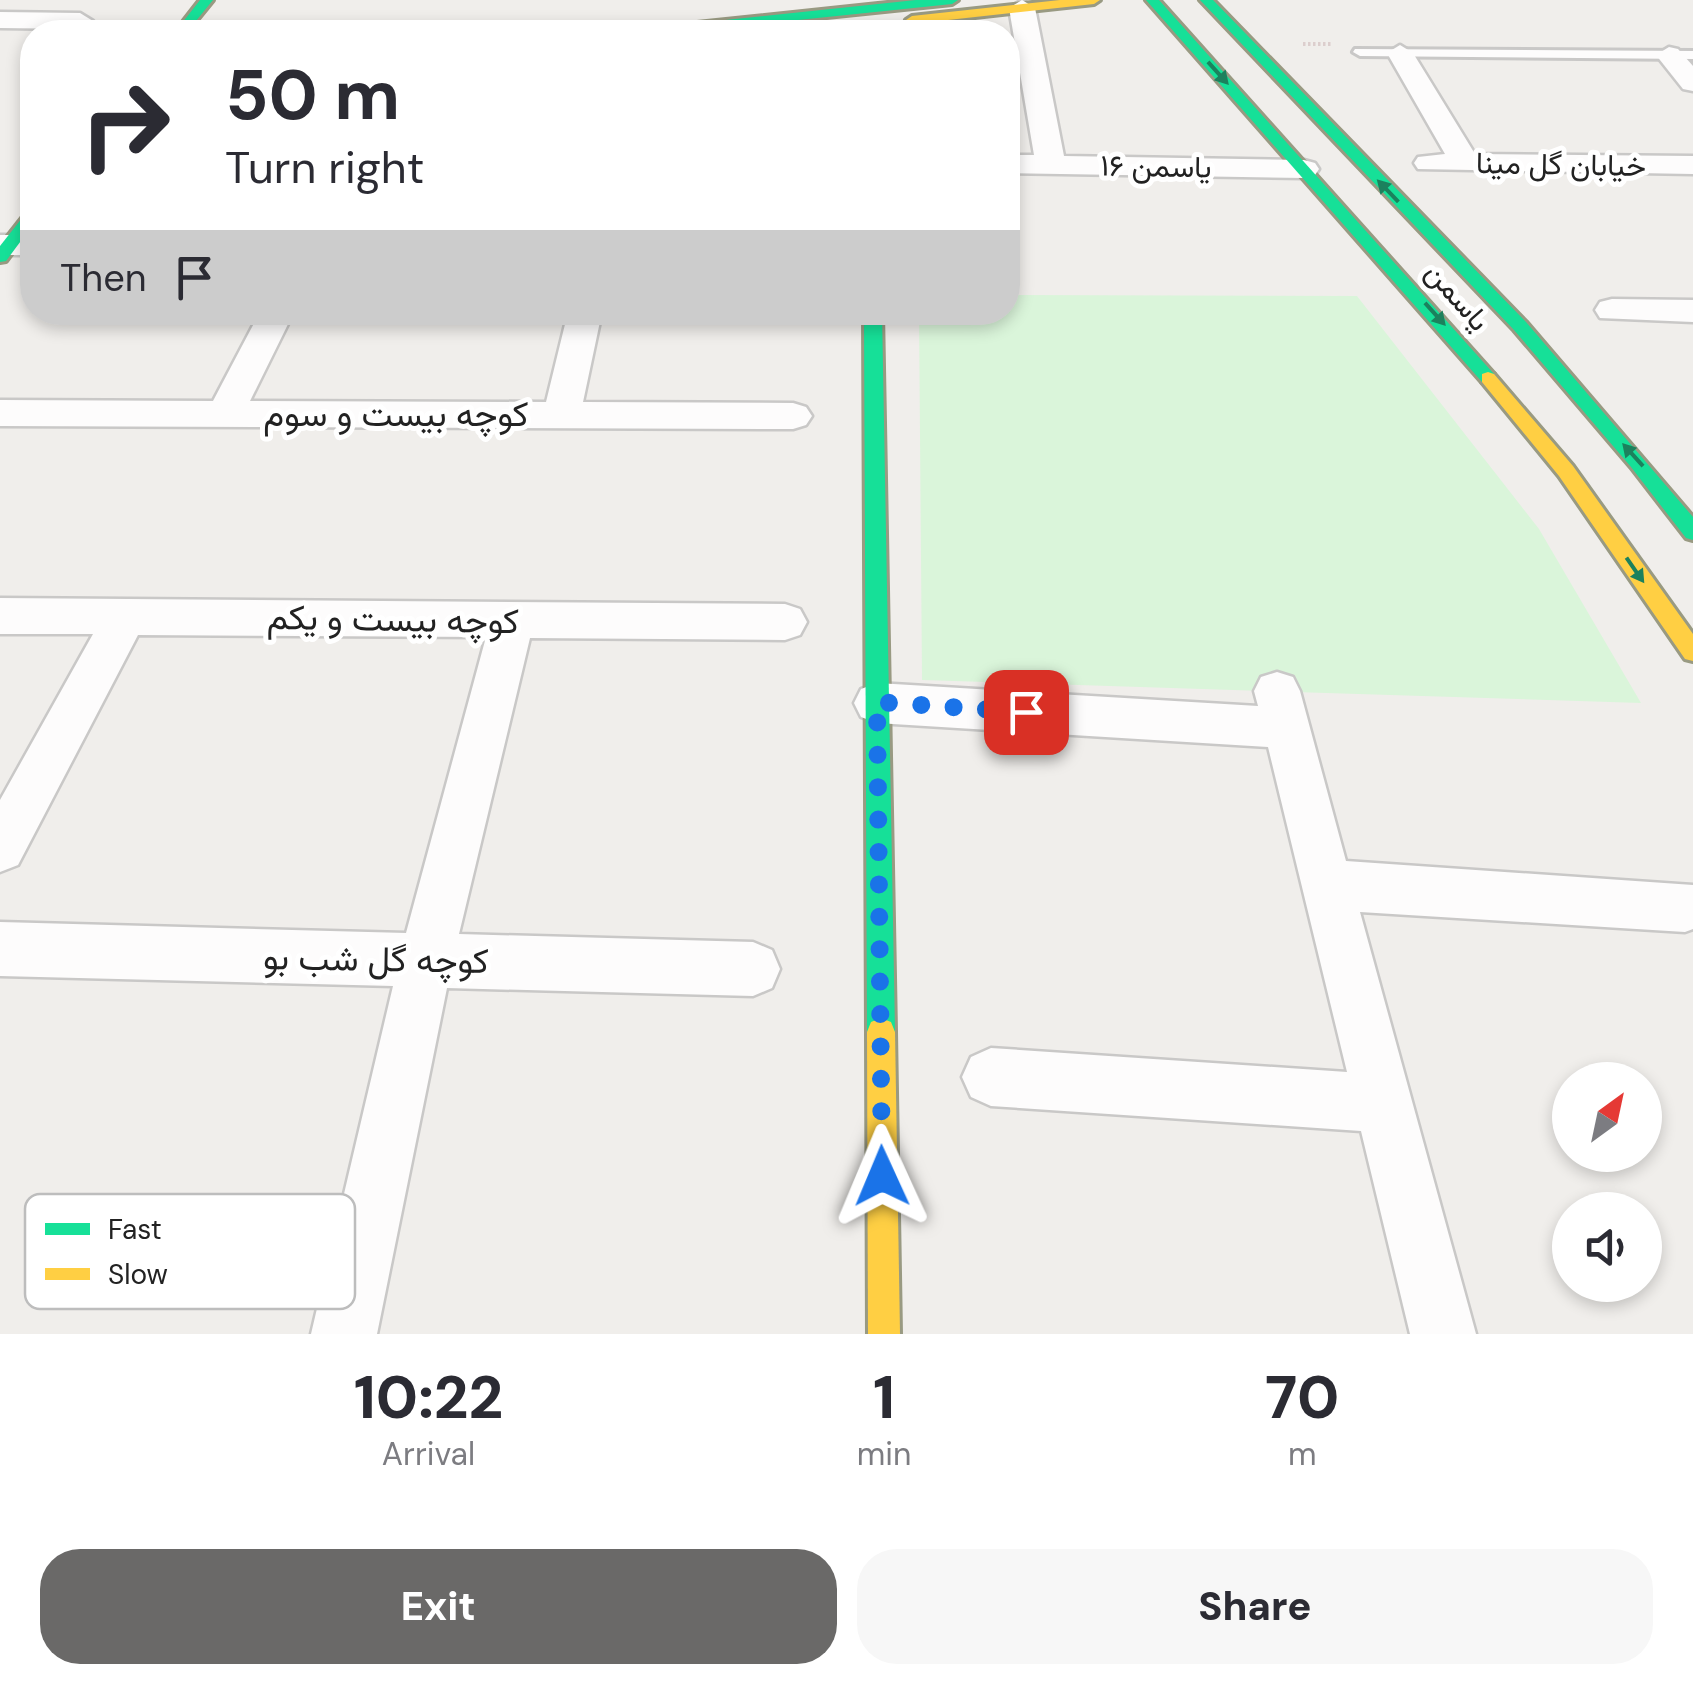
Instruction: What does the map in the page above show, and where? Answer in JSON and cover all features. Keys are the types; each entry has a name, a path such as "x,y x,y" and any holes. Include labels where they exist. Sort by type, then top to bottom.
{"street":[{"path":"191,20 207,0"},
{"path":"778,20 949,4 1022,8 1094,0"},
{"name":"یاسمن","path":"1152,0 1447,328 1566,471 1693,652"},
{"name":"یاسمن","path":"1206,0 1510,318 1646,470 1693,532"},
{"path":"864,20 949,4"},
{"path":"1022,8 1051,164"},
{"path":"1400,53 1465,162"},
{"path":"1681,55 1693,82"},
{"name":"خیابان گل مینا","path":"1430,162 1693,166"},
{"name":"یاسمن ۱۶","path":"1020,164 1304,169"},
{"path":"1612,310 1693,311"},
{"path":"225,414 270,325"},
{"path":"561,415 582,325"},
{"path":"873,325 884,1334"},
{"name":"کوچه بیست و سوم","path":"0,413 793,416"},
{"name":"کوچه بیست و یکم","path":"0,616 785,622"},
{"path":"0,848 125,617"},
{"path":"355,1284 426,960 512,620"},
{"path":"877,702 1282,710 1443,1334"},
{"path":"1328,885 1685,908"},
{"name":"کوچه گل شب بو","path":"0,949 753,968"},
{"path":"991,1077 1383,1103"},
{"path":"344,1334 349,1309"}],"lane":[{"path":"1360,52 1681,55"}],"green space":[{"path":"1020,295 1357,296 1539,529 1641,703 922,680 919,325 1020,325"}],"traffic: fast":[{"path":"191,20 207,0"},
{"path":"763,20 952,0"},
{"path":"1152,0 1488,378"},
{"path":"1206,0 1520,326 1693,532"},
{"path":"0,257 20,231"},
{"path":"873,325 881,1032"}],"traffic: slow":[{"path":"912,20 1094,0"},
{"path":"1488,378 1566,471 1693,652"},
{"path":"881,1032 884,1334"}],"route":[{"path":"882,1176 877,702 1026,712"}]}
